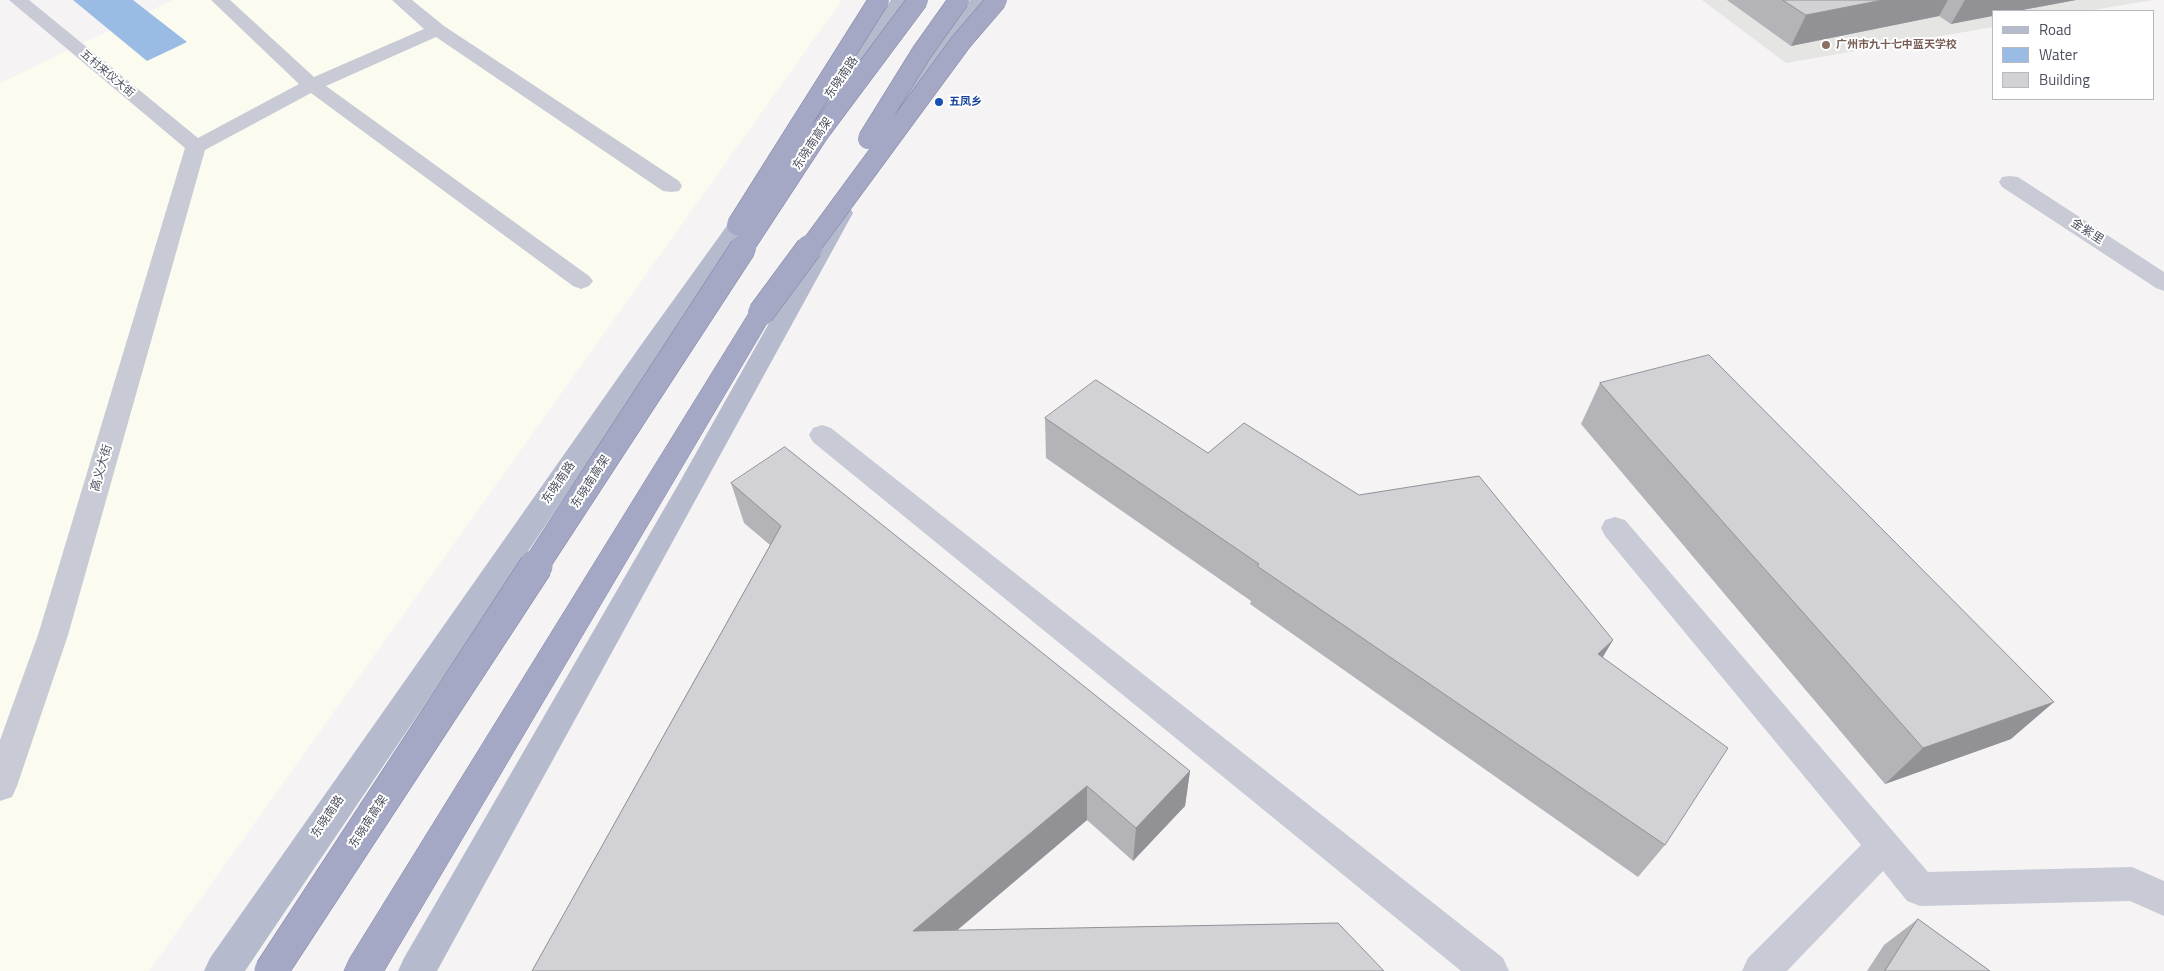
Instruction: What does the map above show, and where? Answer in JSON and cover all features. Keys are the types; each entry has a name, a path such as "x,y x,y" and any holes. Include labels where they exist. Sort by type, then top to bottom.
{"highway":[{"path":"265,971 879,0"},
{"name":"东晓南高架","path":"272,971 818,134 918,0"},
{"path":"363,971 761,313 922,52 959,0"},
{"path":"761,313 960,42 997,0"}],"main road":[{"name":"东晓南路","path":"223,971 650,351 853,62 900,0"},
{"path":"417,971 663,535 852,194 938,53 979,0"}],"street":[{"name":"五村来仪大街","path":"18,0 196,147"},
{"path":"220,0 312,85 581,280"},
{"path":"401,0 437,30 671,186"},
{"path":"196,147 312,85 437,30"},
{"name":"高义大街","path":"0,786 53,635 196,147"},
{"name":"金紫里","path":"2010,182 2164,283"},
{"path":"822,434 1490,971"},
{"path":"1615,528 1920,889 2132,884 2164,899"},
{"path":"1761,971 1884,846"}],"shaded area":[{"path":"173,0 842,0 149,971 0,971 0,83"},
{"name":"广州市九十七中蓝天学校","path":"1702,0 2153,0 2093,10 1992,10 1992,27 1786,63"}],"water":[{"path":"73,0 133,0 187,42 147,61"}],"building":[{"path":"1783,0 1883,0 1806,15"},
{"path":"1709,355 2054,702 1923,748 1600,383"},
{"path":"1096,380 1208,453 1244,423 1359,495 1479,476 1613,640 1598,654 1728,748 1665,845 1257,566 1259,564 1045,418"},
{"path":"785,447 1190,771 1136,828 1087,786 913,931 1338,923 1384,971 532,971 781,526 731,483"},
{"path":"1918,919 1990,971 1885,971"}],"place":[{"name":"广州市九十七中蓝天学校","path":"1826,45"},
{"name":"五凤乡","path":"939,102"}]}
